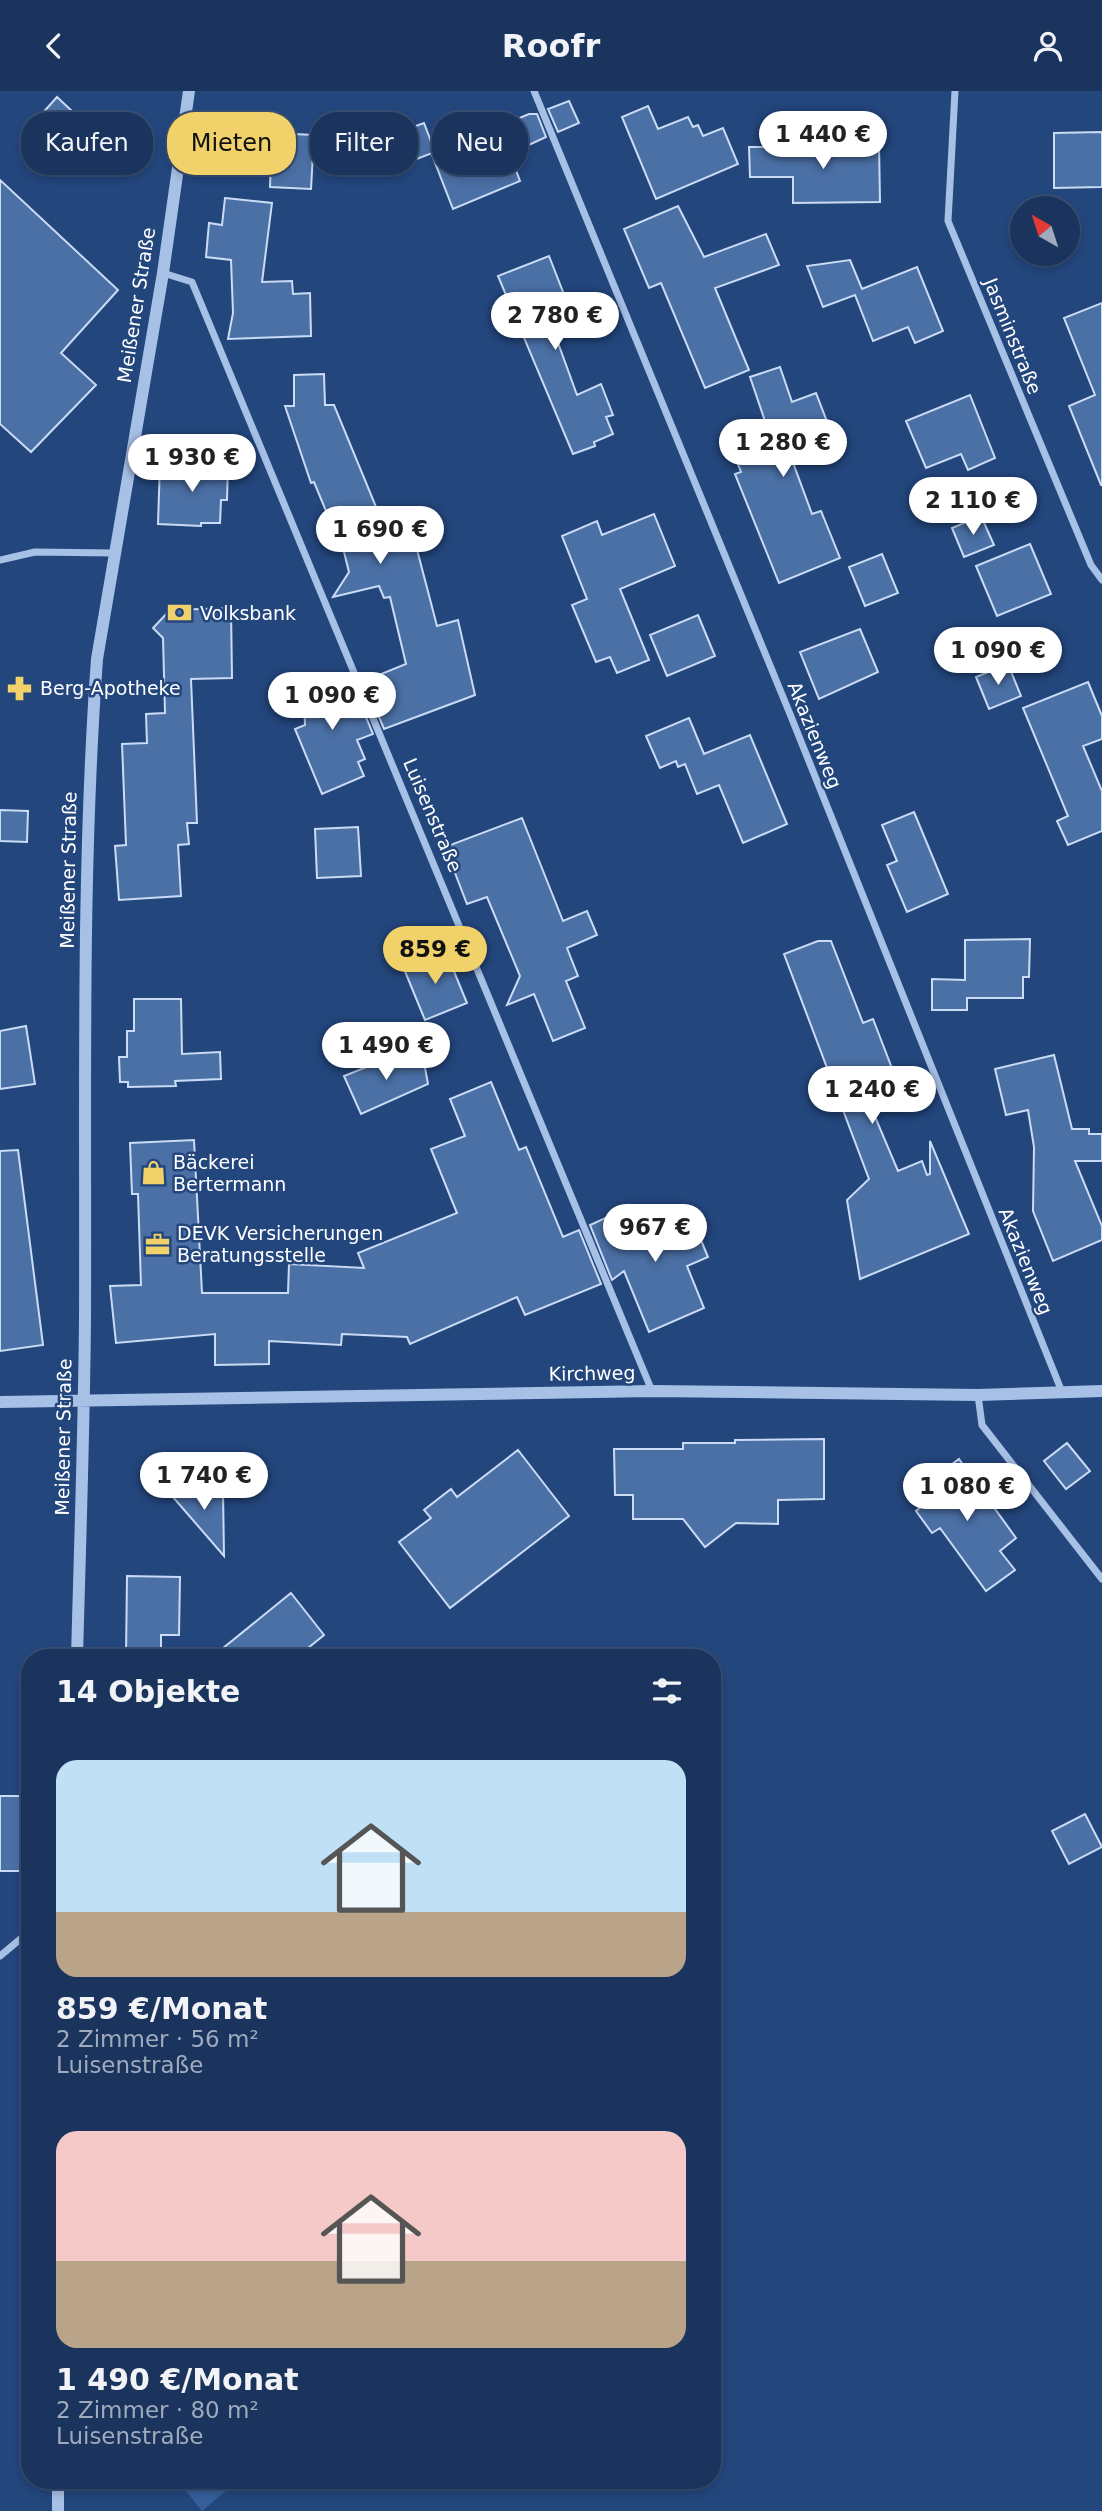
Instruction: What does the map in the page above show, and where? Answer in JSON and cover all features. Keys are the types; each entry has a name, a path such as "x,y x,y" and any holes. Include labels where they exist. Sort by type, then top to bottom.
{"street":[{"name":"Meißener Straße","path":"76,1649 83,1401 89,783 97,659 163,273 189,91"},
{"name":"Akazienweg","path":"534,91 790,714 1062,1392"},
{"name":"Jasminstraße","path":"955,91 948,221 1091,565 1102,580"},
{"name":"Luisenstraße","path":"163,273 192,282 652,1391"},
{"path":"0,560 35,552 113,553"},
{"name":"Kirchweg","path":"0,1402 652,1391 978,1395 1102,1391"},
{"path":"978,1395 982,1425 1102,1579"},
{"path":"0,1956 21,1938"},
{"path":"58,2489 58,2511"}],"shaded area":[{"path":"184,2489 228,2489 202,2511"}],"building":[{"path":"57,97 73,112 44,112"},
{"path":"569,101 579,123 558,132 548,109"},
{"path":"648,106 658,129 688,117 693,127 698,125 703,136 723,128 738,164 656,199 622,117"},
{"path":"528,114 537,114 546,137 528,145"},
{"path":"424,123 432,144 432,153 418,159 418,125"},
{"path":"1102,132 1102,187 1054,188 1054,133"},
{"path":"296,134 310,135 311,189 270,187 270,175 296,175"},
{"path":"795,144 879,144 880,202 793,203 793,177 750,177 749,147 795,147"},
{"path":"440,175 518,175 520,181 453,209"},
{"path":"0,180 118,290 61,353 96,385 31,452 0,424"},
{"path":"225,198 272,203 262,282 292,281 293,294 310,293 311,336 228,339 233,313 231,260 206,257 209,223 222,225"},
{"path":"678,206 704,257 766,234 779,265 715,288 749,370 705,388 661,283 649,288 624,229"},
{"path":"549,256 574,320 553,329 577,395 601,384 613,415 606,417 613,434 594,442 595,446 573,454 498,276"},
{"path":"850,260 862,289 917,267 943,331 915,343 908,327 873,341 855,295 823,307 807,266"},
{"path":"1102,303 1101,485 1069,406 1095,395 1064,318"},
{"path":"780,367 792,402 816,393 831,432 788,449 812,514 821,511 840,558 779,583 735,474 741,472 728,438 766,424 750,377"},
{"path":"324,374 325,405 334,405 381,519 409,519 437,626 458,620 475,695 384,729 364,681 406,664 390,597 384,598 379,586 333,597 349,572 333,508 326,511 314,482 311,483 285,406 294,406 294,375"},
{"path":"970,395 995,458 968,470 961,454 926,468 906,421"},
{"path":"160,463 228,465 227,500 221,500 220,523 201,523 201,526 158,524"},
{"path":"654,514 675,566 620,589 649,660 617,673 610,657 596,662 572,605 587,599 562,536 597,521 602,535"},
{"path":"981,516 994,545 964,557 952,528"},
{"path":"1030,544 1051,594 997,616 976,566"},
{"path":"882,554 898,593 865,606 849,567"},
{"path":"231,608 232,678 191,679 197,823 187,823 189,844 178,845 181,896 119,900 115,846 126,845 122,744 147,743 146,714 165,713 163,638 153,628 170,610"},
{"path":"698,615 715,656 667,676 650,635"},
{"path":"860,629 878,672 819,699 800,652"},
{"path":"1008,664 1021,696 989,709 976,677"},
{"path":"303,675 332,675 333,694 353,686 373,734 357,740 365,759 358,762 364,776 322,794 295,729 305,725"},
{"path":"1088,682 1102,716 1102,739 1083,746 1102,791 1102,831 1068,845 1057,821 1068,816 1023,708"},
{"path":"689,718 704,754 750,735 787,824 743,843 719,785 697,794 685,764 678,767 676,761 660,768 646,736"},
{"path":"0,810 28,811 27,842 0,841"},
{"path":"914,812 948,894 907,912 887,865 897,861 882,825"},
{"path":"522,818 563,921 587,911 597,935 567,948 578,976 566,981 585,1028 553,1041 534,994 507,1005 520,976 487,897 467,904 445,847"},
{"path":"358,827 361,876 317,878 315,829"},
{"path":"1030,939 1029,977 1023,977 1023,998 967,998 967,1010 932,1010 932,979 965,980 965,940"},
{"path":"818,941 831,941 863,1023 873,1019 893,1071 865,1082 873,1112 898,1171 922,1161 927,1175 930,1174 930,1141 969,1234 860,1279 847,1200 869,1179 784,954"},
{"path":"446,952 467,1003 425,1020 404,969"},
{"path":"134,999 181,999 182,1054 220,1052 221,1079 175,1081 176,1086 128,1087 128,1082 120,1082 119,1057 127,1057 127,1031 134,1031"},
{"path":"26,1026 35,1084 0,1089 0,1031"},
{"path":"1054,1055 1072,1129 1089,1129 1089,1134 1102,1134 1102,1161 1075,1161 1102,1226 1102,1240 1053,1261 1033,1211 1034,1147 1028,1110 1006,1115 995,1069"},
{"path":"423,1057 428,1084 361,1114 344,1076 374,1064"},
{"path":"491,1082 519,1150 526,1147 563,1237 579,1230 601,1284 525,1315 517,1297 410,1344 407,1337 342,1334 341,1345 269,1341 269,1364 215,1365 215,1334 116,1343 110,1286 141,1285 138,1194 132,1194 130,1143 194,1140 202,1293 288,1293 289,1264 364,1268 358,1253 457,1213 431,1149 465,1136 450,1099"},
{"path":"18,1150 43,1345 0,1351 0,1151"},
{"path":"688,1209 708,1257 687,1266 704,1308 649,1332 624,1271 612,1280 590,1225 621,1211 630,1233"},
{"path":"824,1439 824,1499 778,1500 778,1524 736,1523 705,1547 683,1519 633,1519 633,1495 615,1495 614,1449 683,1449 683,1443"},
{"path":"1067,1443 1090,1471 1066,1489 1044,1461"},
{"path":"518,1450 569,1516 450,1608 399,1542 431,1518 424,1510 451,1489 457,1497"},
{"path":"959,1459 1016,1538 1000,1551 1015,1570 986,1591 940,1528 932,1533 916,1511 923,1505 914,1493"},
{"path":"166,1489 223,1490 224,1556"},
{"path":"127,1576 180,1577 179,1635 161,1635 161,1649 126,1649"},
{"path":"291,1593 324,1635 307,1649 222,1649"},
{"path":"0,1796 21,1796 21,1871 0,1871"},
{"path":"1085,1814 1102,1847 1069,1864 1052,1831"}],"place":[{"name":"Volksbank","path":"180,613"},
{"name":"Berg-Apotheke","path":"20,688"},
{"name":"Bäckerei Bertermann","path":"153,1173"},
{"name":"DEVK Versicherungen Beratungsstelle","path":"157,1244"}]}
